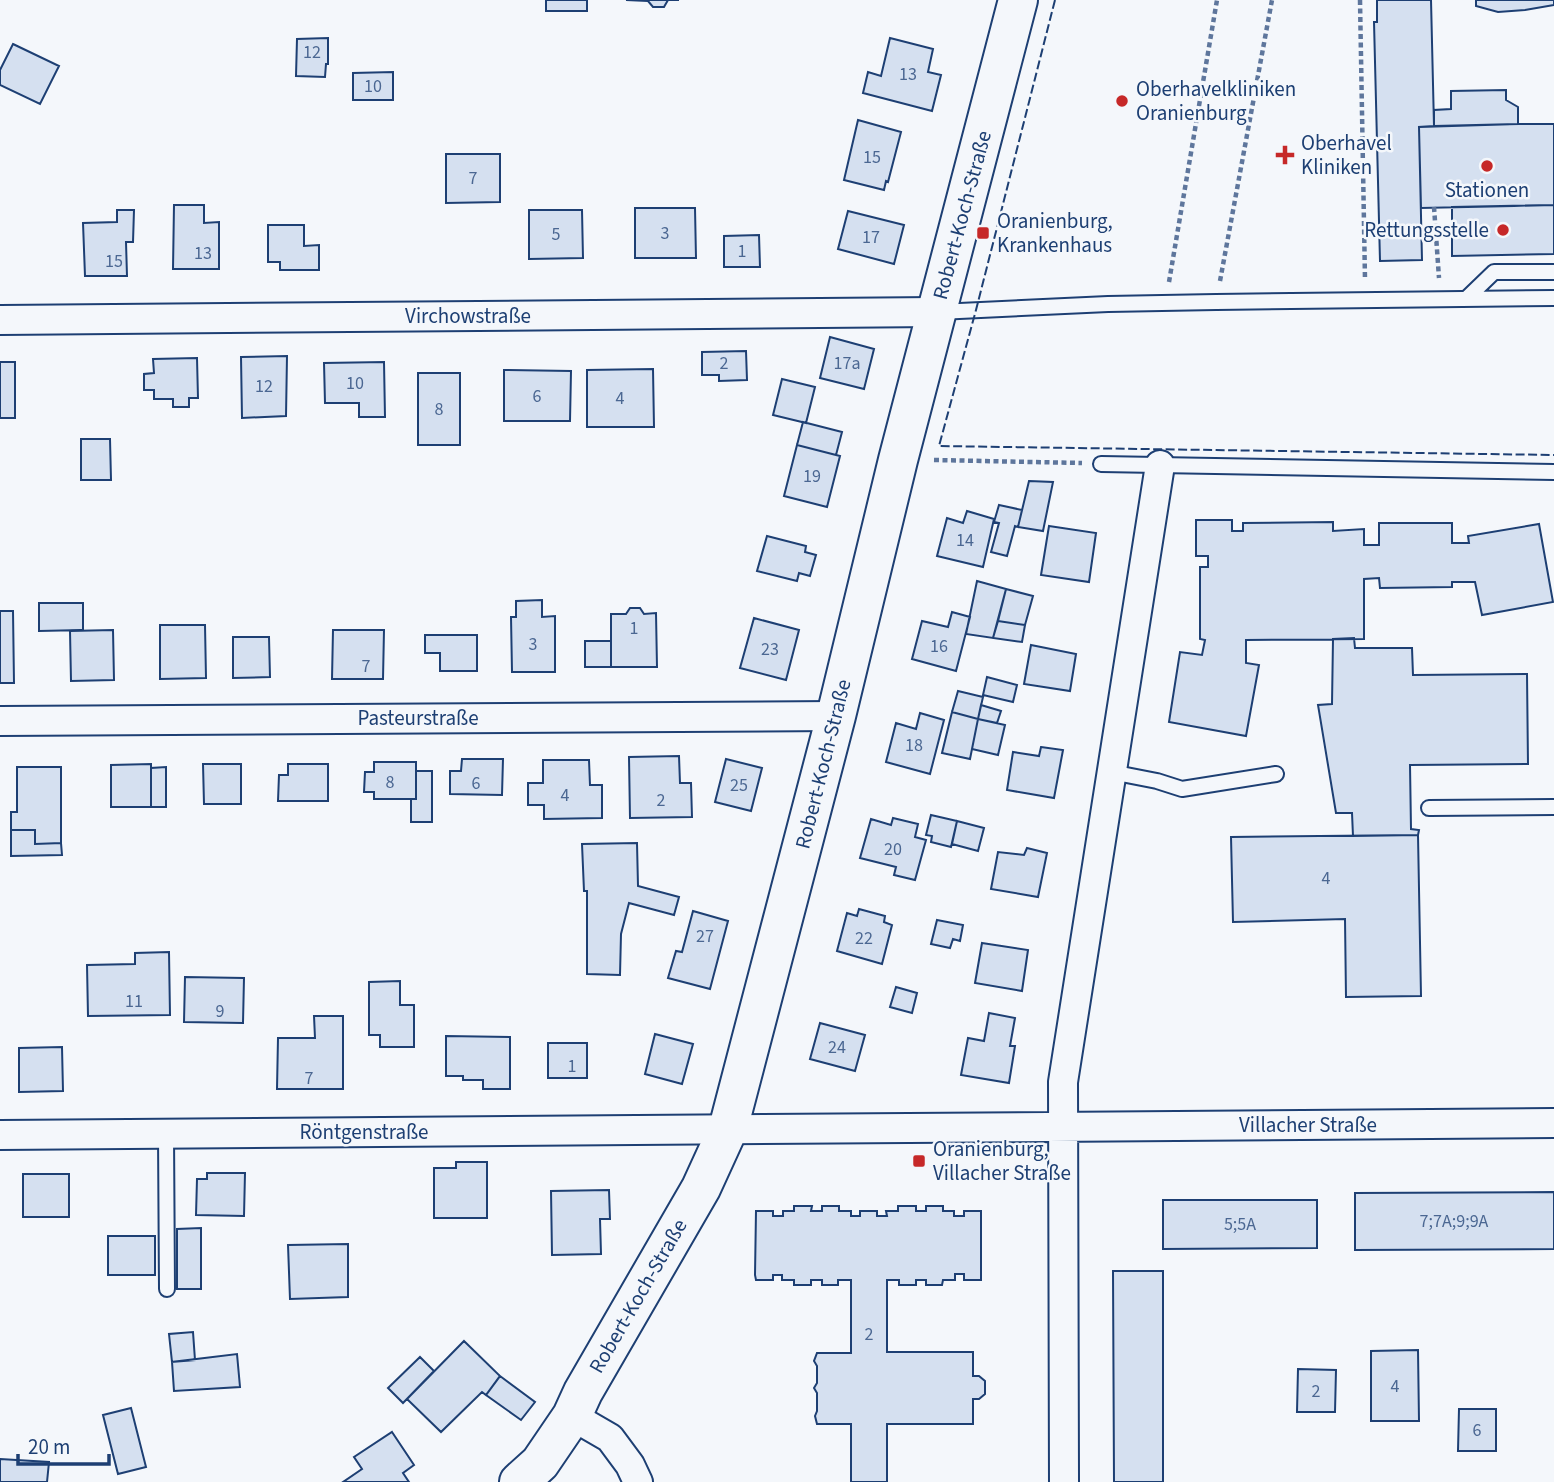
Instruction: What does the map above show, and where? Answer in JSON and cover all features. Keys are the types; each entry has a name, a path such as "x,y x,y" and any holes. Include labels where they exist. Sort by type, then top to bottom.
{"street":[{"name":"Robert-Koch-Straße","path":"519,1482 540,1463 572,1416 583,1392 701,1188 728,1129 1018,0"},
{"name":"Virchowstraße","path":"0,320 936,312"},
{"path":"1064,1482 1063,1082 1160,465"},
{"name":"Pasteurstraße","path":"0,720 836,716"},
{"name":"Villacher Straße","path":"728,1129 1554,1123"},
{"name":"Röntgenstraße","path":"0,1135 728,1129"},
{"path":"572,1416 610,1438 630,1465 638,1482"}],"lane":[{"path":"1466,299 1494,272 1554,272"},
{"path":"936,312 1108,304 1554,298"},
{"path":"1101,464 1554,472"},
{"path":"1111,772 1182,789 1276,774"},
{"path":"1429,808 1554,807"},
{"path":"166,1134 167,1289"}],"path":[{"path":"1165,304 1217,0"},
{"path":"1216,302 1272,0"},
{"path":"1360,0 1365,301"},
{"path":"1434,207 1441,300"},
{"path":"898,460 1101,464"}],"building":[{"path":"546,0 587,0 587,11 546,11"},
{"path":"626,0 668,0 664,7 653,7 648,1"},
{"path":"1377,0 1431,0 1434,126 1419,127 1422,260 1380,261 1374,22 1377,22"},
{"path":"1476,0 1554,0 1554,5 1498,12 1476,6"},
{"path":"328,38 325,77 296,76 297,39"},
{"path":"890,38 933,49 928,72 941,75 932,111 863,93 868,72 881,76"},
{"path":"13,44 59,66 40,104 0,85 0,70"},
{"path":"393,72 393,100 353,100 353,73"},
{"path":"1506,90 1506,100 1518,107 1518,124 1434,126 1434,110 1451,109 1451,91"},
{"path":"858,120 901,132 884,190 844,180"},
{"name":"Stationen","path":"1554,124 1554,205 1421,208 1419,127"},
{"path":"446,154 500,154 500,202 446,203"},
{"path":"174,205 204,205 204,223 219,222 219,269 173,269"},
{"name":"Rettungsstelle","path":"1554,205 1554,254 1452,256 1452,207"},
{"path":"635,208 695,208 696,258 635,258"},
{"path":"117,210 134,210 133,242 126,242 127,276 85,276 83,223 117,222"},
{"path":"529,210 582,210 583,258 529,259"},
{"path":"848,211 904,225 894,264 838,249"},
{"path":"268,225 304,225 304,246 319,245 319,270 280,270 280,262 268,262"},
{"path":"759,235 760,267 724,267 724,236"},
{"path":"830,337 874,349 864,389 820,378"},
{"path":"746,351 747,380 719,381 719,375 702,375 702,352"},
{"path":"287,356 286,416 242,418 241,357"},
{"path":"197,358 198,398 189,398 189,407 173,407 173,399 154,399 154,390 144,390 144,374 154,373 153,359"},
{"path":"0,362 15,362 15,418 0,418"},
{"path":"384,362 385,417 359,417 359,403 325,403 324,363"},
{"path":"653,369 654,427 587,427 587,370"},
{"path":"504,370 571,371 570,421 504,421"},
{"path":"418,373 460,373 460,445 418,445"},
{"path":"782,379 815,387 806,423 773,415"},
{"path":"803,422 842,432 836,455 797,445"},
{"path":"81,439 110,439 111,480 81,480"},
{"path":"797,445 840,456 827,507 784,496"},
{"path":"1029,481 1053,482 1043,531 1018,527"},
{"path":"999,505 1022,510 1007,556 991,552 999,523 994,522"},
{"path":"967,511 994,519 983,567 937,556 947,518 963,523"},
{"path":"1196,520 1232,520 1232,531 1243,531 1243,523 1333,522 1333,531 1364,529 1364,545 1379,545 1379,523 1452,523 1452,543 1469,543 1468,536 1539,524 1553,602 1482,615 1475,582 1452,582 1452,587 1380,588 1379,578 1364,579 1364,639 1246,640 1246,663 1259,665 1246,736 1169,722 1180,652 1202,655 1205,640 1200,639 1200,567 1208,567 1208,556 1196,556"},
{"path":"1049,526 1096,533 1089,582 1041,575"},
{"path":"767,536 806,546 805,552 816,555 810,576 799,573 797,581 757,571"},
{"path":"977,581 1006,589 993,638 966,634"},
{"path":"1006,589 1033,596 1025,625 998,621"},
{"path":"542,600 542,617 555,616 555,672 512,672 511,617 516,617 516,601"},
{"path":"39,603 83,603 83,630 39,631"},
{"path":"630,608 640,608 644,614 656,613 657,667 611,667 611,614 626,614"},
{"path":"0,611 13,611 14,683 0,683"},
{"path":"952,612 970,617 956,671 912,659 922,621 948,627"},
{"path":"754,618 799,630 786,680 740,668"},
{"path":"998,621 1025,625 1022,642 993,638"},
{"path":"160,625 205,625 206,678 160,679"},
{"path":"113,630 114,680 71,681 70,631"},
{"path":"333,630 384,630 383,679 332,679"},
{"path":"425,635 477,635 477,671 440,671 440,653 425,653"},
{"path":"233,637 269,637 270,677 233,678"},
{"path":"1354,638 1355,648 1412,648 1413,675 1527,674 1528,764 1410,765 1411,829 1419,830 1418,835 1353,836 1352,813 1336,813 1318,705 1332,704 1333,639"},
{"path":"585,641 611,641 611,667 585,667"},
{"path":"1031,645 1076,654 1070,691 1024,684"},
{"path":"987,677 1017,685 1013,702 983,695"},
{"path":"958,691 983,697 978,719 952,712"},
{"path":"981,705 1001,711 997,723 978,719"},
{"path":"952,712 978,719 970,759 942,753"},
{"path":"920,713 944,720 930,774 886,762 896,723 916,729"},
{"path":"978,719 1005,725 998,755 972,749"},
{"path":"1041,747 1063,750 1054,798 1007,790 1013,752 1039,756"},
{"path":"679,756 680,783 691,783 692,817 630,818 629,757"},
{"path":"462,759 503,759 502,795 450,794 450,771 461,771"},
{"path":"726,759 762,768 751,811 715,802"},
{"path":"543,760 589,760 590,785 602,785 602,818 544,819 544,805 528,805 528,783 543,783"},
{"path":"374,762 416,762 416,799 374,799 374,792 364,792 365,772 374,772"},
{"path":"151,764 151,807 111,807 111,765"},
{"path":"203,764 241,764 241,804 204,804"},
{"path":"288,764 328,764 328,801 278,801 279,775 288,775"},
{"path":"17,767 61,767 61,843 35,844 35,830 11,830 11,812 17,812"},
{"path":"166,767 166,807 151,807 151,768"},
{"path":"416,771 432,771 432,822 411,822 411,799 416,799"},
{"path":"931,815 957,821 951,847 931,842 932,836 926,835"},
{"path":"893,818 918,824 915,837 926,840 915,880 894,875 896,867 860,858 871,819 891,825"},
{"path":"957,821 984,828 978,851 952,844"},
{"path":"11,830 35,830 35,844 61,843 62,855 11,856"},
{"path":"1418,835 1421,996 1346,997 1345,919 1233,922 1231,837"},
{"path":"637,843 638,886 679,897 674,915 629,903 621,934 620,975 587,974 587,891 584,891 582,844"},
{"path":"1027,848 1047,853 1038,897 991,889 998,852 1024,855"},
{"path":"859,909 885,916 884,922 892,925 882,964 837,951 847,913 857,916"},
{"path":"693,911 728,921 710,989 668,978 676,951 682,952"},
{"path":"937,920 963,925 960,941 953,939 950,948 931,944"},
{"path":"982,943 1028,950 1022,991 975,983"},
{"path":"169,952 170,1015 88,1016 87,965 135,964 135,953"},
{"path":"185,977 244,978 243,1023 184,1022"},
{"path":"400,981 400,1005 414,1005 414,1047 380,1047 380,1035 369,1035 369,982"},
{"path":"896,987 917,993 912,1013 890,1007"},
{"path":"989,1013 1015,1018 1010,1046 1015,1046 1009,1083 961,1075 968,1038 984,1041"},
{"path":"314,1016 343,1016 343,1089 277,1089 278,1038 315,1038"},
{"path":"820,1023 865,1035 855,1071 810,1059"},
{"path":"655,1034 693,1044 682,1084 645,1074"},
{"path":"446,1036 510,1037 510,1089 483,1089 483,1080 463,1080 463,1076 446,1076"},
{"path":"548,1043 587,1043 587,1078 548,1078"},
{"path":"62,1047 63,1091 19,1092 19,1048"},
{"path":"456,1162 487,1162 487,1218 434,1218 434,1168 456,1168"},
{"path":"207,1173 245,1173 244,1216 196,1215 197,1179 207,1179"},
{"path":"23,1174 69,1174 69,1217 23,1217"},
{"path":"609,1190 610,1219 600,1219 601,1254 552,1255 551,1191"},
{"path":"1554,1192 1554,1249 1355,1250 1355,1193"},
{"path":"1163,1200 1317,1200 1317,1248 1163,1249"},
{"path":"794,1206 812,1206 811,1211 822,1211 822,1206 839,1206 839,1211 851,1211 851,1216 860,1216 860,1211 877,1211 877,1216 887,1216 886,1211 898,1211 898,1206 916,1206 916,1211 926,1211 926,1206 943,1206 943,1211 954,1211 954,1216 964,1216 964,1211 981,1211 981,1280 964,1280 964,1274 955,1274 955,1280 943,1280 942,1285 926,1285 926,1280 916,1280 916,1285 899,1285 899,1280 887,1280 887,1352 973,1352 973,1376 979,1376 985,1381 985,1394 979,1399 973,1399 973,1424 887,1424 887,1482 851,1482 851,1424 817,1424 815,1416 817,1393 814,1388 817,1383 817,1366 814,1361 817,1353 851,1353 851,1280 838,1280 838,1285 822,1285 822,1280 811,1280 811,1285 794,1285 794,1280 782,1280 782,1275 773,1275 773,1280 756,1280 756,1211 773,1211 773,1216 783,1216 783,1211 794,1211"},
{"path":"201,1228 201,1289 177,1289 177,1229"},
{"path":"108,1236 155,1236 155,1275 108,1275"},
{"path":"348,1244 348,1297 290,1299 288,1245"},
{"path":"1113,1271 1163,1271 1163,1482 1114,1482"},
{"path":"193,1332 195,1360 172,1362 169,1334"},
{"path":"464,1341 500,1376 486,1395 482,1392 441,1432 407,1399"},
{"path":"1418,1350 1419,1421 1371,1421 1371,1351"},
{"path":"237,1354 240,1387 174,1391 172,1362"},
{"path":"420,1357 434,1371 403,1403 388,1388"},
{"path":"1298,1369 1336,1370 1335,1412 1297,1412"},
{"path":"500,1376 535,1402 521,1420 486,1395"},
{"path":"131,1408 146,1467 118,1474 103,1415"},
{"path":"1459,1409 1496,1409 1496,1451 1458,1451"},
{"path":"392,1432 414,1465 403,1473 409,1482 343,1482 362,1469 354,1457"},
{"path":"0,1459 49,1462 47,1482 0,1482"}],"fence":[{"path":"1055,0 939,446 1554,455"}],"place":[{"name":"Oberhavelkliniken Oranienburg","path":"1122,101"},
{"name":"Oberhavel Kliniken","path":"1285,155"},
{"name":"Stationen","path":"1487,166"},
{"name":"Rettungsstelle","path":"1503,230"},
{"name":"Oranienburg, Krankenhaus","path":"983,233"},
{"name":"Oranienburg, Villacher Straße","path":"919,1161"}]}
